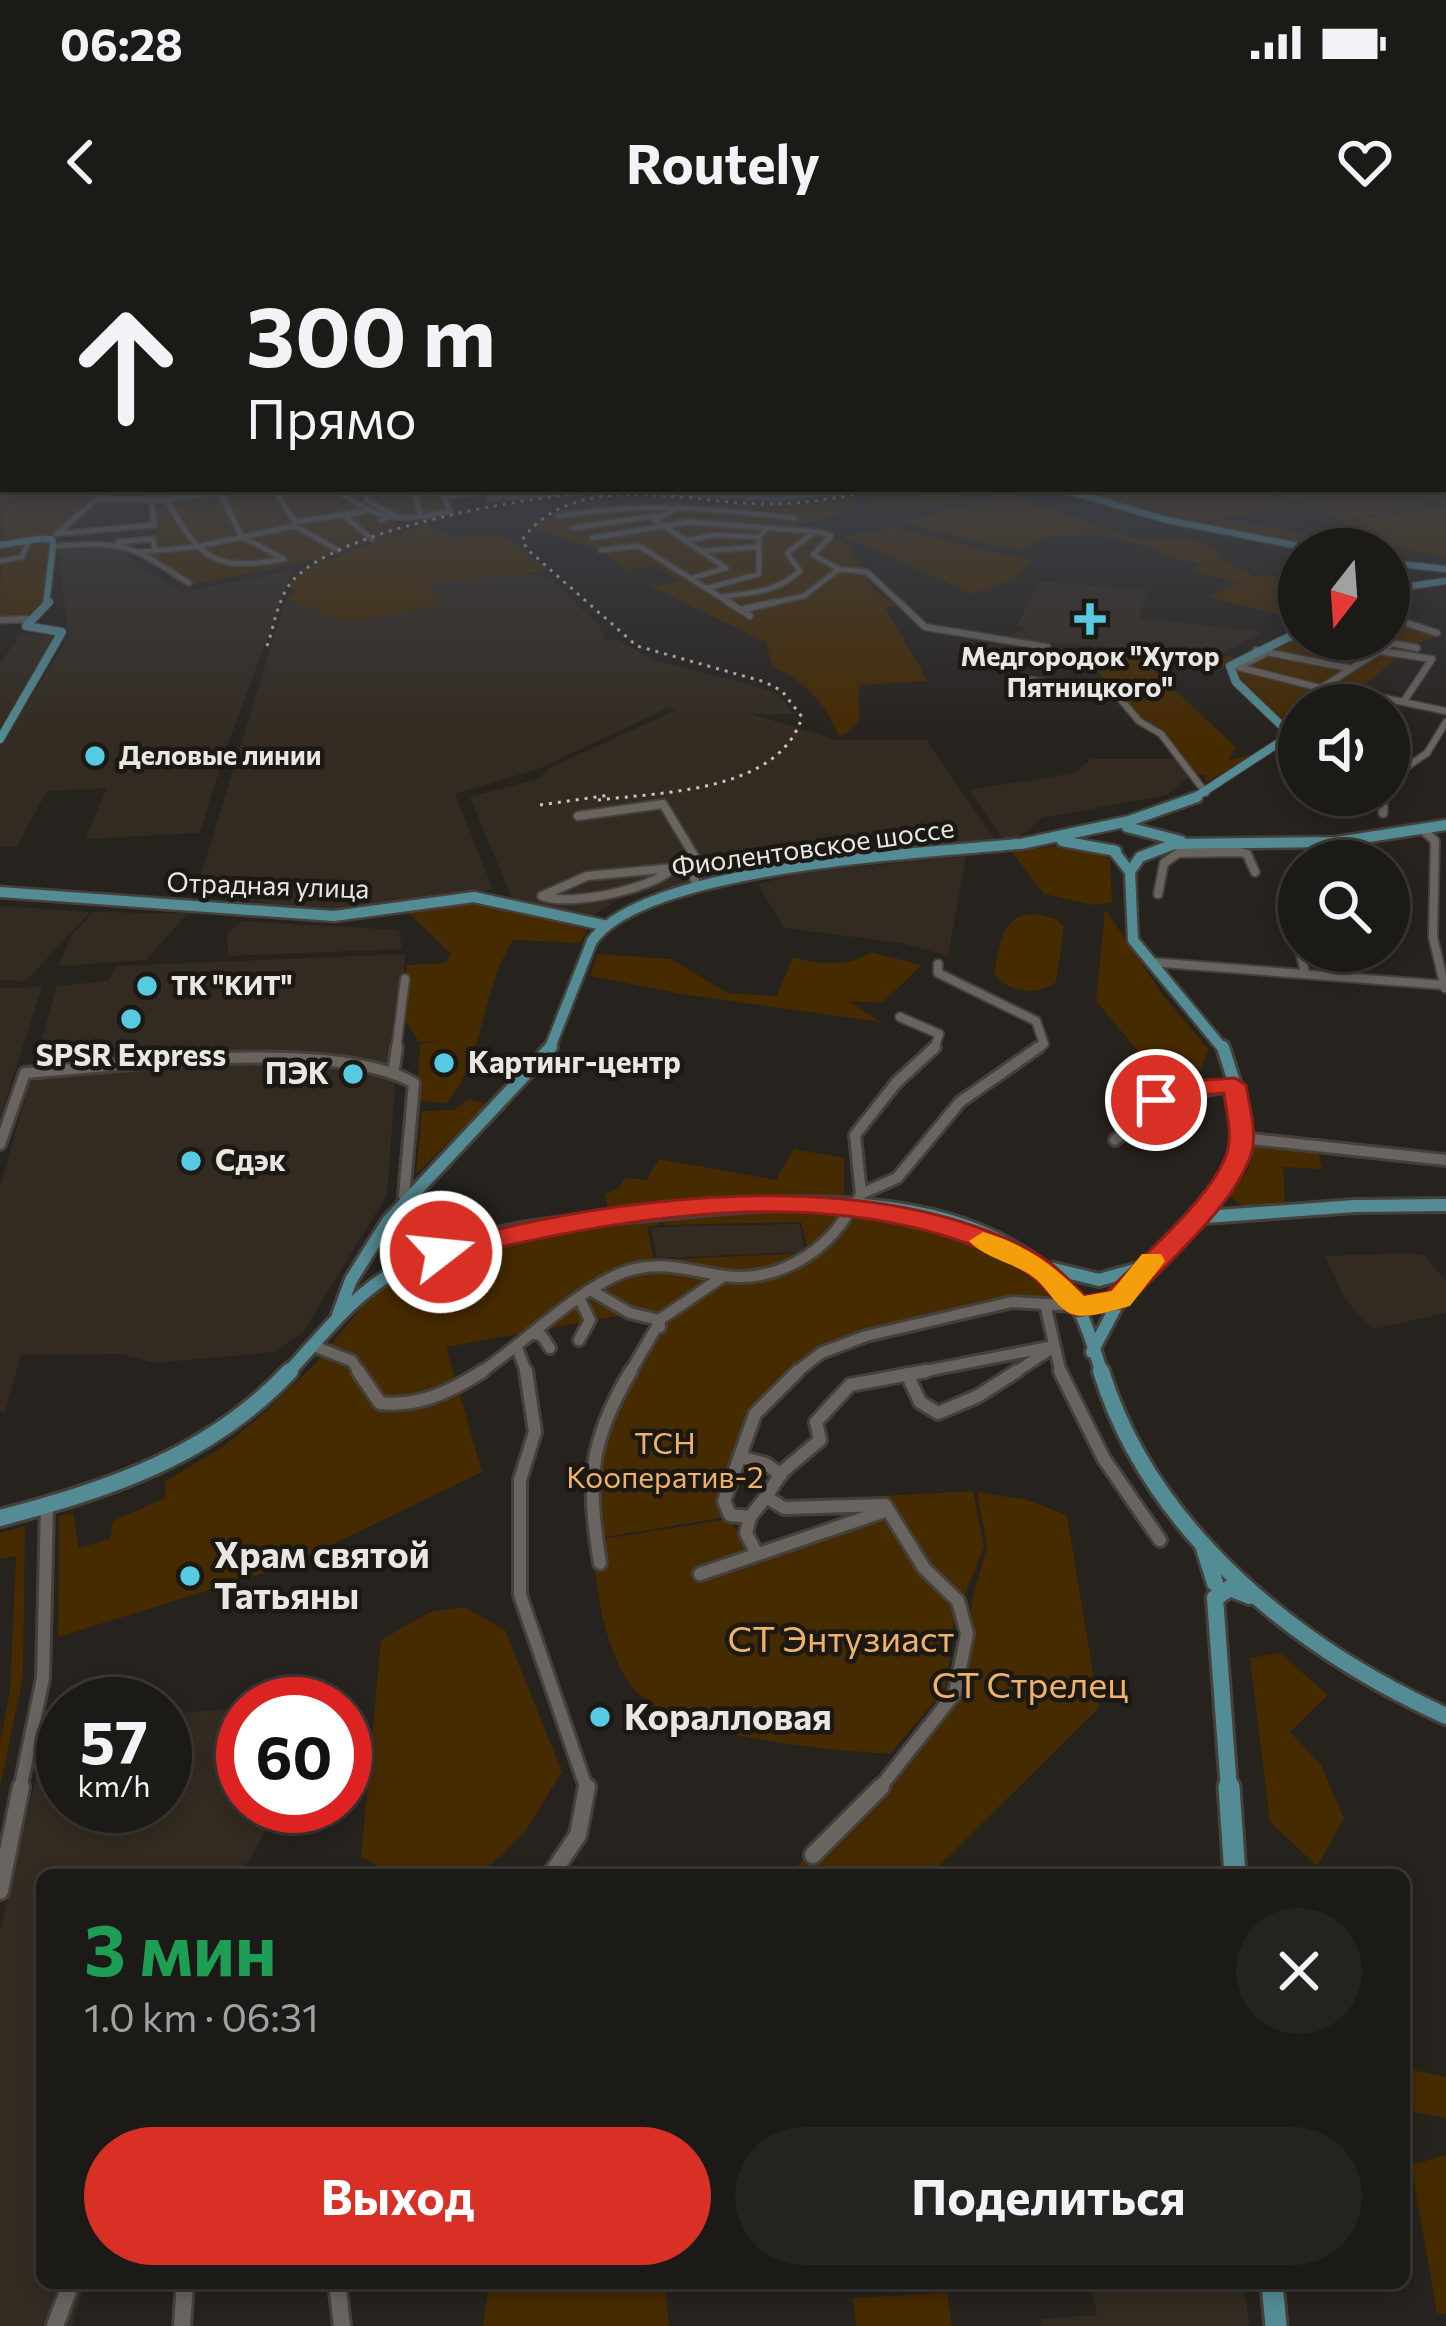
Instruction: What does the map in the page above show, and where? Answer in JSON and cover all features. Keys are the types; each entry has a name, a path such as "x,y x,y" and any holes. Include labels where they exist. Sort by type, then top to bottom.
{"main road":[{"path":"0,739 62,632 27,627 50,601 49,550"},
{"path":"1434,569 1443,580"},
{"path":"1410,585 1443,580"},
{"path":"1278,641 1234,662 1228,670 1278,719"},
{"name":"Фиолентовское шоссе","path":"337,1320 350,1278 404,1196 551,1048 599,930 619,910 698,885 1020,844 1113,827 1156,816 1206,794 1256,763 1278,742"},
{"path":"1092,1352 1120,1299 1220,1188 1237,1163 1242,1138 1235,1085 1217,1036 1133,940 1130,872 1136,860 1160,843 1150,826 1156,816"},
{"path":"1196,842 1337,842 1445,825"},
{"path":"1113,827 1099,836 1130,872"},
{"name":"Фиолентовское шоссе","path":"1113,827 1196,842"},
{"name":"Фиолентовское шоссе","path":"1020,844 1071,841 1110,849 1153,850 1196,842"},
{"name":"Отрадная улица","path":"0,892 334,916 474,897 573,920"},
{"path":"573,920 619,910"},
{"path":"573,920 599,930"},
{"path":"1220,1188 1232,1205 1255,1212"},
{"path":"0,1518 173,1464 234,1423 316,1347 368,1288 416,1261 523,1229 792,1201 864,1203 982,1237 1068,1275 1103,1280 1129,1276 1150,1263"},
{"path":"864,1203 1018,1254 1078,1306"},
{"path":"1192,1218 1446,1205"},
{"path":"1205,1206 1255,1212"},
{"path":"1039,1263 1065,1286 1078,1306 1108,1395 1144,1464 1201,1540 1265,1604 1341,1665 1446,1716"},
{"path":"350,1278 353,1290 368,1288"},
{"path":"1078,1306 1120,1299"},
{"path":"1201,1540 1215,1590 1235,1869"},
{"path":"1215,1590 1227,1566"},
{"path":"1215,1590 1230,1588 1265,1604"},
{"path":"1273,2289 1276,2326"}],"street":[{"path":"134,550 189,584"},
{"path":"140,553 153,550"},
{"path":"203,550 241,567 284,558 269,550"},
{"path":"647,550 750,616"},
{"path":"703,550 726,568 724,572"},
{"path":"708,588 759,574 758,550"},
{"path":"721,597 774,588 800,571 790,550"},
{"path":"816,550 816,559"},
{"path":"790,556 867,572 925,628 1047,646"},
{"path":"740,610 804,596 841,569"},
{"path":"692,578 724,572 754,577"},
{"path":"774,588 804,596"},
{"path":"0,620 34,619"},
{"path":"1410,624 1437,633"},
{"path":"1410,647 1417,648"},
{"path":"1256,650 1348,668"},
{"path":"1256,650 1263,655 1238,667 1306,684"},
{"path":"1410,658 1433,662 1410,693"},
{"path":"1327,684 1362,660"},
{"path":"1031,680 1118,694 1139,721 1161,734 1206,794"},
{"path":"1410,702 1446,711"},
{"path":"1410,764 1426,753 1446,722"},
{"path":"578,816 663,804 695,857 688,866 578,878 542,896 559,903 661,881 673,868"},
{"path":"1150,962 1445,988 1434,938 1435,832 1445,825"},
{"path":"1422,829 1435,841"},
{"path":"1153,850 1166,859"},
{"path":"1166,859 1178,853 1240,852 1247,854 1255,872"},
{"path":"1158,894 1166,859"},
{"path":"688,866 698,885"},
{"path":"1434,938 1446,940"},
{"path":"900,1017 939,1034 934,1051 896,1083 855,1135 864,1203 897,1178 960,1102 1044,1045 1036,1021 962,988 938,973 938,964"},
{"path":"0,1144 25,1072 309,1060 394,1068 405,980"},
{"name":"Фиолентовское шоссе","path":"394,1068 414,1083 404,1196"},
{"path":"1115,1140 1165,1094 1235,1085"},
{"path":"1242,1138 1446,1160"},
{"path":"316,1347 352,1361 375,1398 397,1408 418,1403 517,1348 622,1273 687,1265 724,1276 754,1274 803,1261 833,1239 845,1218"},
{"path":"600,1563 589,1491 594,1444 610,1416 612,1402 662,1318 724,1276"},
{"path":"592,1292 630,1313 656,1319 660,1327"},
{"path":"579,1340 590,1323 589,1311 580,1300"},
{"path":"750,1517 730,1515 724,1501 755,1414 769,1395 840,1344 1012,1302 1078,1306"},
{"path":"1045,1304 1064,1384 1104,1459 1160,1540"},
{"path":"531,1335 547,1340 550,1348"},
{"path":"757,1554 746,1533 750,1517 781,1475 820,1440 816,1422 850,1385 1054,1346"},
{"path":"908,1374 920,1402 938,1413 978,1396 1054,1346"},
{"path":"517,1348 530,1381 535,1432 520,1480 520,1595 586,1788 588,1810 554,1869"},
{"path":"740,1457 766,1464 781,1475"},
{"path":"766,1497 784,1508 885,1505 900,1520 924,1568 960,1604 967,1622 962,1678 899,1768 813,1855"},
{"path":"0,1891 44,1678 47,1505"},
{"path":"700,1574 882,1512 885,1505"},
{"path":"55,2326 69,2289"},
{"path":"182,2326 185,2289"},
{"path":"338,2289 342,2326"}],"shaded area":[{"path":"57,550 123,550 141,568 182,592 292,571 222,760 193,762 222,762 200,833 85,839 107,788 47,791 17,846 0,847 0,746 69,636"},
{"path":"513,571 551,579 600,627 606,641 619,640 651,659 775,692 794,714 750,714 837,740 926,740 998,844 654,890 616,900 591,917 513,901 470,797 541,778 549,768 677,710 667,708 541,768 455,794 493,889 358,911 276,905 196,891 286,598 347,623 440,604 424,583"},
{"name":"Медгородок \"Хутор Пятницкого\"","path":"1039,581 1147,591 1139,618 1262,632 1220,655 1004,639 1026,628 1017,626"},
{"path":"58,632 0,728 0,664 21,633"},
{"path":"1091,759 1178,759 1189,777 1167,795 1042,818 1018,839 1004,840 969,790 1074,773"},
{"path":"966,856 948,956 901,943 784,928 758,884 801,873"},
{"path":"0,906 90,912 26,981 0,980"},
{"path":"93,912 188,913 146,960 59,966 71,936"},
{"path":"241,921 399,930 402,949 228,956 227,933"},
{"path":"405,954 387,1195 303,1332 274,1352 155,1363 120,1354 21,1355 5,1412 0,1413 0,1187 57,986 108,981 116,966"},
{"path":"42,987 0,1118 0,988"},
{"path":"800,1224 804,1252 657,1258 651,1227"},
{"path":"1424,1255 1446,1281 1446,1313 1373,1329 1345,1299 1325,1256"},
{"path":"216,1710 216,1833 264,1833 243,1869 36,1869 36,2289 83,2289 72,2326 0,2326 0,1931 36,1778 36,1833 192,1833 192,1712"},
{"path":"1092,2289 1245,2289 1249,2326 1041,2326 1039,2319 1097,2315"}],"green space":[{"path":"2,550 53,550 50,601 34,619 0,621"},
{"path":"155,550 343,550 183,586 139,553"},
{"path":"352,550 522,550 549,571 426,583 441,604 347,623 286,598 296,593 288,585 309,566"},
{"path":"598,550 851,550 876,592 896,605 885,608 928,681 859,685 859,721 838,735 812,693 772,666 766,642 649,586 678,582 659,567 626,570"},
{"path":"875,550 988,550 1033,561 1014,579 973,594"},
{"path":"1154,550 1217,550 1220,558 1254,576 1278,576 1278,614 1208,597 1239,583 1192,570 1200,563"},
{"path":"1411,550 1446,550 1446,559"},
{"path":"1410,625 1440,635 1410,646"},
{"path":"1131,646 1234,657 1223,667 1186,661 1152,669 1236,747 1228,760 1253,755 1242,768 1234,766 1205,783 1206,774 1195,775 1087,659 1122,656"},
{"path":"1278,646 1278,660 1393,660 1366,684 1278,684 1278,715 1234,668"},
{"path":"1068,845 1095,850 1110,860 1112,903 1093,905 1044,894 1011,851"},
{"path":"470,900 587,930 581,943 513,940 459,1085 447,1103 417,1101 420,1044 441,1041 419,1042 401,1014 407,965 446,963 451,954 408,912"},
{"path":"1105,909 1163,995 1208,1049 1201,1070 1166,1073 1166,1065 1142,1056 1096,1001"},
{"path":"1024,915 1056,919 1064,927 1056,982 1023,990 1007,985 994,973 1009,925"},
{"path":"870,952 922,965 882,1003 849,1001 880,1022 590,976 597,954 671,959 728,993 777,996 793,957 833,963"},
{"path":"469,1099 487,1104 416,1174 422,1111 454,1110"},
{"path":"1254,1144 1318,1151 1322,1169 1283,1167 1285,1205 1242,1206 1230,1196 1249,1168"},
{"path":"794,1149 844,1158 844,1197 802,1194 608,1210 605,1194 618,1189 625,1178 646,1180 659,1159 776,1180"},
{"name":"ТСН Кооператив-2","path":"830,1207 925,1225 990,1244 1019,1258 1065,1300 944,1315 895,1327 807,1362 775,1385 754,1410 740,1449 726,1517 593,1539 599,1443 614,1418 615,1404 666,1319 676,1311 646,1311 446,1347 482,1472 290,1565 58,1637 59,1516 73,1513 79,1548 110,1539 113,1521 165,1498 165,1481 220,1449 265,1412 316,1363 369,1298 404,1273 513,1238 657,1218 659,1225 647,1227 654,1260 809,1253 801,1222 664,1225 662,1217"},
{"name":"СТ Энтузиаст","path":"973,1491 984,1547 954,1622 946,1688 890,1754 755,1739 683,1720 635,1690 615,1657 603,1619 591,1541 729,1519 756,1559 882,1496"},
{"name":"СТ Стрелец","path":"977,1492 1027,1500 1067,1515 1099,1708 936,1869 795,1869 966,1687 972,1600 987,1546"},
{"path":"25,1526 23,1677 0,1787 16,1556 0,1559 0,1533"},
{"path":"464,1607 505,1630 562,1772 524,1833 486,1869 382,1869 361,1857 363,1833 372,1833 372,1738 381,1640 430,1612"},
{"path":"1280,1653 1328,1695 1290,1732 1321,1765 1344,1819 1317,1866 1270,1822 1250,1658"},
{"path":"1410,2069 1446,2077 1446,2118 1414,2112"},
{"path":"1446,2155 1446,2314 1437,2313 1411,2165"},
{"path":"488,2289 665,2289 669,2326 483,2326"},
{"path":"947,2293 952,2326 856,2326 853,2298"}],"railway":[{"path":"267,646 295,578 340,550"},
{"path":"528,550 637,646 765,682 782,691 802,717 789,742 770,760 744,774 685,790 598,800"},
{"path":"540,805 610,795"}],"slow traffic":[{"path":"983,1241 1018,1254 1078,1306 1120,1299 1152,1261"}],"place":[{"name":"Медгородок \"Хутор Пятницкого\"","path":"1090,619"},
{"name":"Деловые линии","path":"95,756"},
{"name":"ТК \"КИТ\"","path":"147,986"},
{"name":"SPSR Express","path":"131,1019"},
{"name":"Картинг-центр","path":"444,1063"},
{"name":"ПЭК","path":"353,1074"},
{"name":"Сдэк","path":"191,1161"},
{"name":"Храм святой Татьяны","path":"190,1576"},
{"name":"Коралловая","path":"600,1717"}],"route":[{"path":"441,1252 562,1223 792,1201 868,1209 978,1239 1018,1254 1078,1306 1120,1299 1230,1176 1239,1155 1242,1138 1235,1085 1177,1089 1156,1100"}]}
